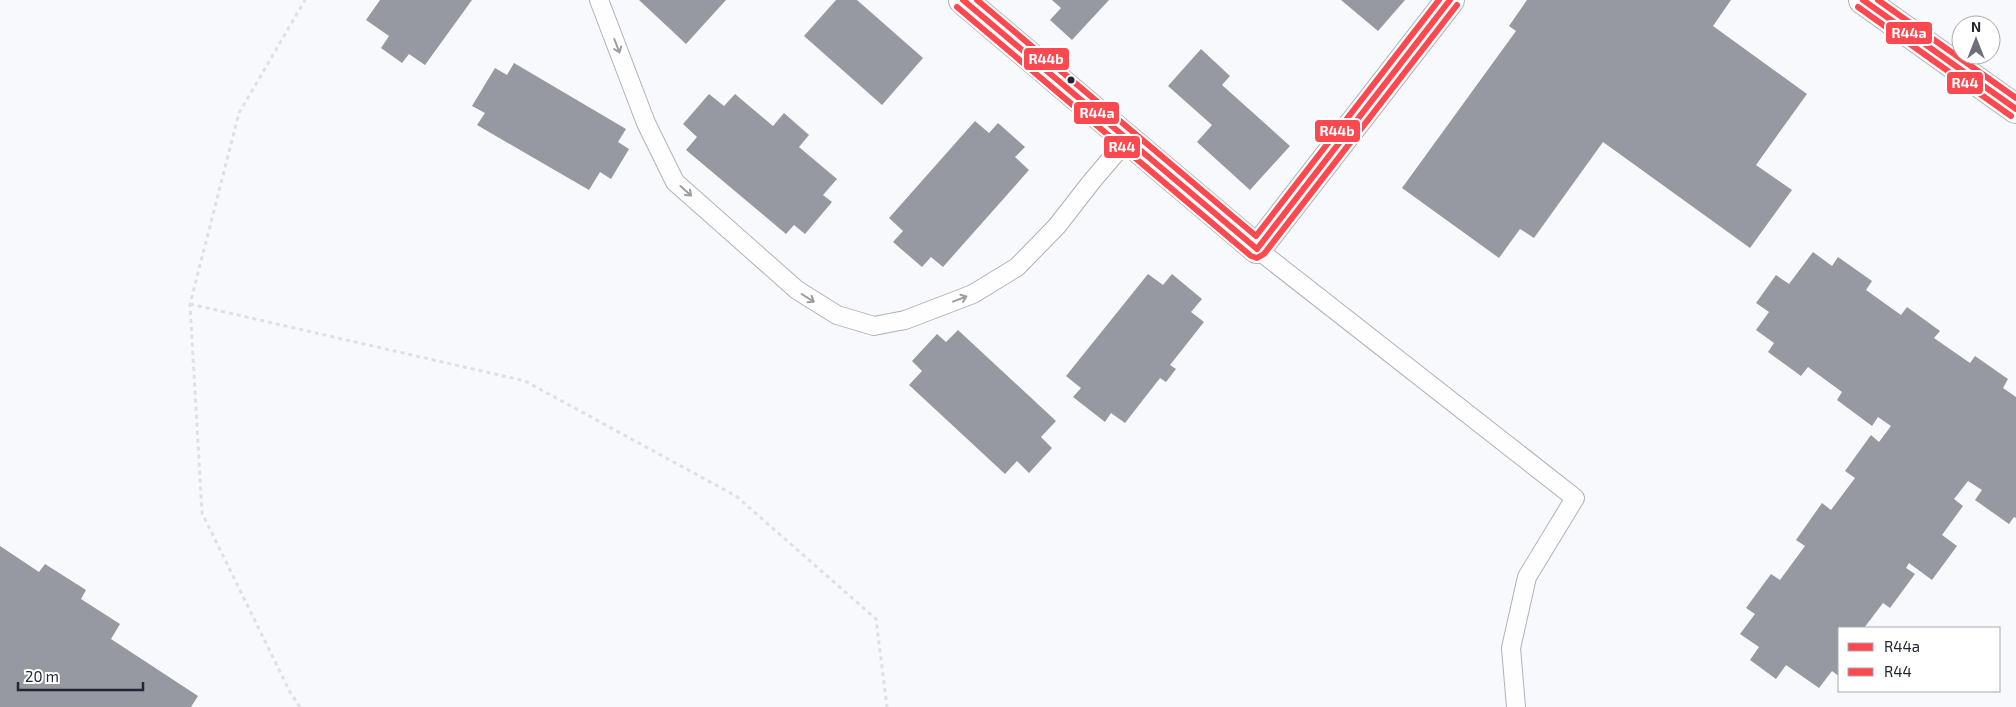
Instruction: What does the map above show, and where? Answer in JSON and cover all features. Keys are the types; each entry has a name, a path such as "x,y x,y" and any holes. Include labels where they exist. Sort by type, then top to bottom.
{"street":[{"path":"963,0 1256,249 1450,0"},
{"path":"1863,0 2016,109"}],"lane":[{"path":"600,0 646,123 675,182 797,290 837,315 874,326 905,320 973,294 1017,267 1057,226 1127,140"},
{"path":"1256,249 1576,498 1527,577 1511,648 1516,707"}],"path":[{"path":"300,707 290,692 202,512 190,304 239,113 305,0"},
{"path":"190,304 525,381 736,496 876,619 887,707"}],"building":[{"path":"380,0 472,0 425,65 409,54 402,63 381,48 389,36 366,20"},
{"path":"639,0 726,0 686,44"},
{"path":"836,0 857,0 923,58 882,105 804,36"},
{"path":"1052,0 1109,0 1072,40 1050,20 1061,8"},
{"path":"1341,0 1405,0 1378,31"},
{"path":"1527,0 1731,0 1713,26 1807,94 1756,165 1792,190 1750,248 1603,142 1534,238 1520,229 1499,258 1402,188 1516,31 1509,26"},
{"path":"1201,49 1230,76 1222,85 1290,146 1250,190 1197,142 1212,125 1168,86"},
{"path":"514,63 626,129 618,142 629,149 611,179 600,172 589,190 477,125 485,113 472,106 495,68 507,75"},
{"path":"709,94 724,106 735,94 773,126 784,113 809,135 799,147 837,179 823,195 832,202 805,234 794,225 786,234 686,150 697,137 683,124"},
{"path":"975,121 989,133 998,123 1025,147 1015,157 1029,170 943,267 931,257 922,267 893,242 903,231 889,218"},
{"path":"1813,252 1832,266 1838,257 1872,281 1866,290 1901,315 1907,307 1940,331 1934,338 1970,363 1975,356 2008,379 2003,388 2016,397 2016,518 2014,517 2009,524 1975,500 1982,490 1968,481 1954,499 1963,506 1942,535 1957,546 1932,580 1909,563 1906,568 1915,574 1890,608 1883,603 1865,627 1838,627 1838,676 1832,671 1819,688 1786,665 1776,679 1750,660 1759,647 1740,634 1755,614 1746,608 1771,574 1780,580 1805,546 1796,540 1822,503 1831,510 1855,478 1845,471 1871,435 1879,442 1891,426 1878,417 1872,426 1837,400 1842,392 1808,367 1801,376 1768,352 1774,343 1756,330 1769,312 1756,303 1776,275 1789,284"},
{"path":"1148,274 1163,285 1172,274 1202,299 1191,312 1204,322 1170,365 1176,369 1166,382 1160,378 1125,423 1111,413 1105,422 1073,397 1081,388 1066,376"},
{"path":"958,330 1056,421 1041,437 1052,448 1029,473 1017,461 1005,474 909,385 922,371 912,361 937,334 946,342"},
{"path":"0,546 39,572 45,564 86,590 81,599 120,624 111,639 198,696 191,707 0,707"}],"transit line":[{"name":"R44a","path":"963,0 1257,249 1450,0"},
{"name":"R44b","path":"977,0 1256,236 1439,0"},
{"name":"R44a","path":"1863,0 2016,109"},
{"name":"R44b","path":"1878,0 2016,98"},
{"name":"R44","path":"957,7 1251,256 1257,258 1264,254 1457,5"},
{"name":"R44","path":"1858,7 2011,116"}]}
